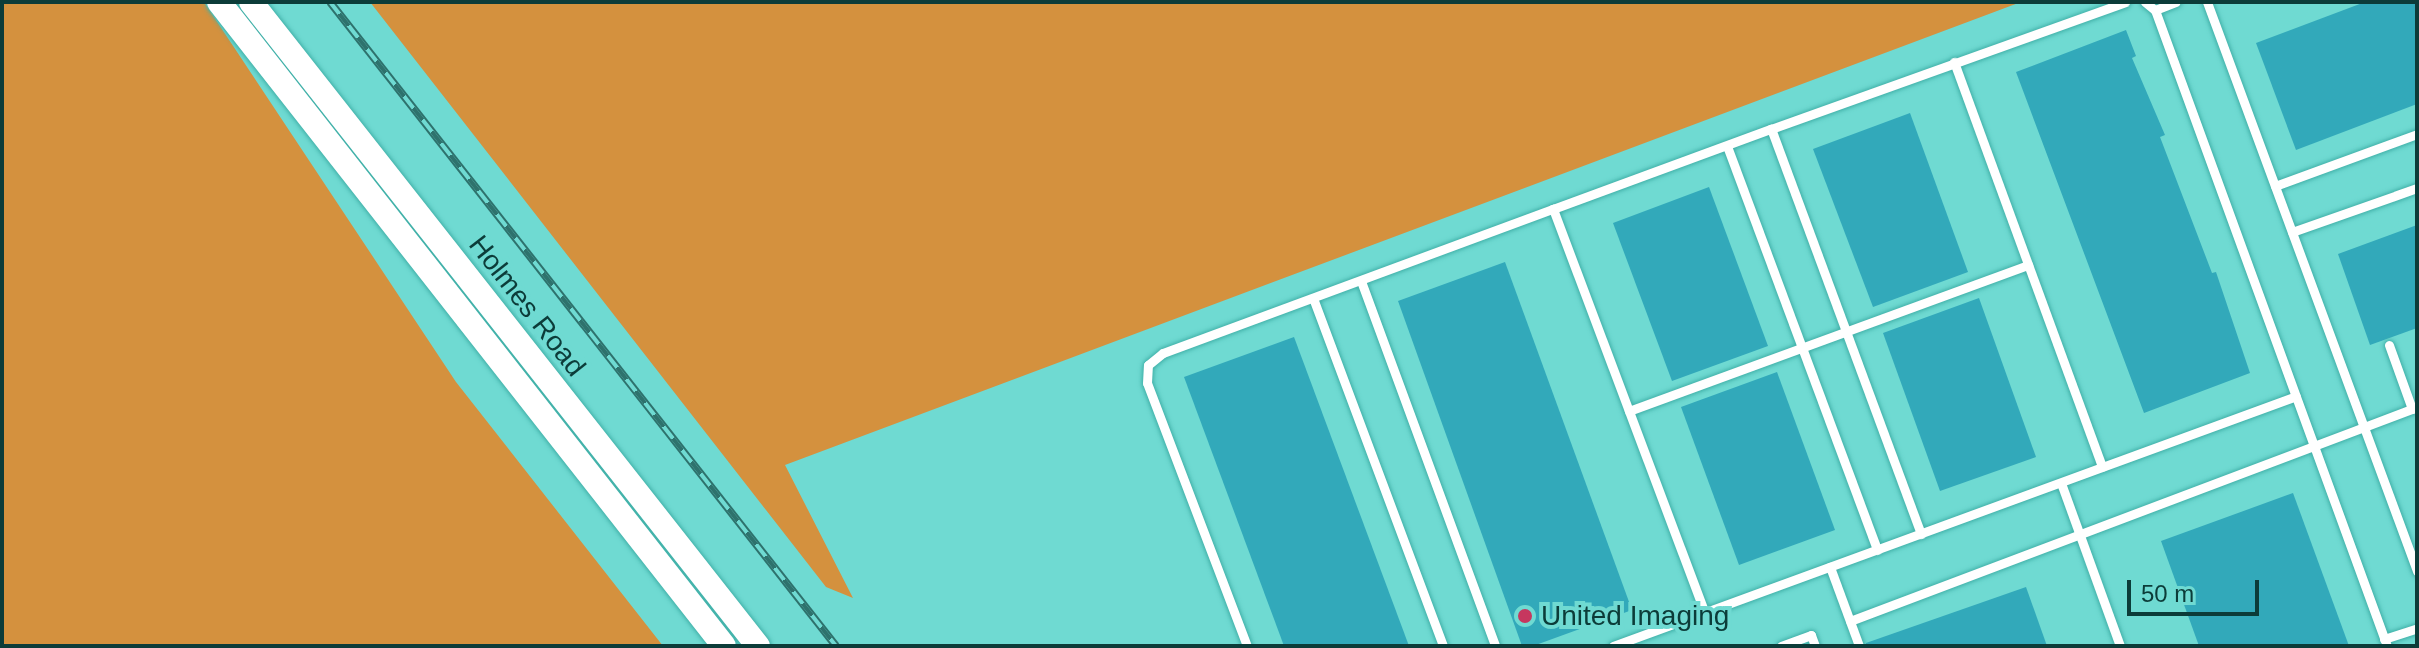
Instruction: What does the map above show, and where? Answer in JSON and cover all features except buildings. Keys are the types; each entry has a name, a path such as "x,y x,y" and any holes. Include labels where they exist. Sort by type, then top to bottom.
{"main road":[{"name":"Holmes Road","path":"219,2 724,646"},
{"name":"Holmes Road","path":"251,2 758,646"}],"lane":[{"path":"1247,646 1147,374 1163,353 2125,2"},
{"path":"2145,2 2155,10 2386,643 2417,628"},
{"path":"2155,10 2176,2"},
{"path":"2207,2 2417,571"},
{"path":"1954,62 2102,467"},
{"path":"1771,129 1921,534"},
{"path":"2275,186 2417,134"},
{"path":"1727,146 1877,550"},
{"path":"2292,232 2417,188"},
{"path":"1553,209 1705,613"},
{"path":"1629,411 2028,265"},
{"path":"1361,281 1495,646"},
{"path":"1313,298 1443,646"},
{"path":"1850,621 2415,408 2389,345"},
{"path":"1613,646 2296,396"},
{"path":"2061,483 2120,646"},
{"path":"1830,567 1859,646"},
{"path":"1781,646 1811,635 1815,646"}],"shaded area":[{"path":"2,2 204,2 456,382 663,646 2,646"},
{"path":"370,2 2021,2 785,465 853,598 826,587"}],"railway":[{"path":"330,2 836,646"}],"place":[{"name":"United Imaging","path":"1525,616"}]}
